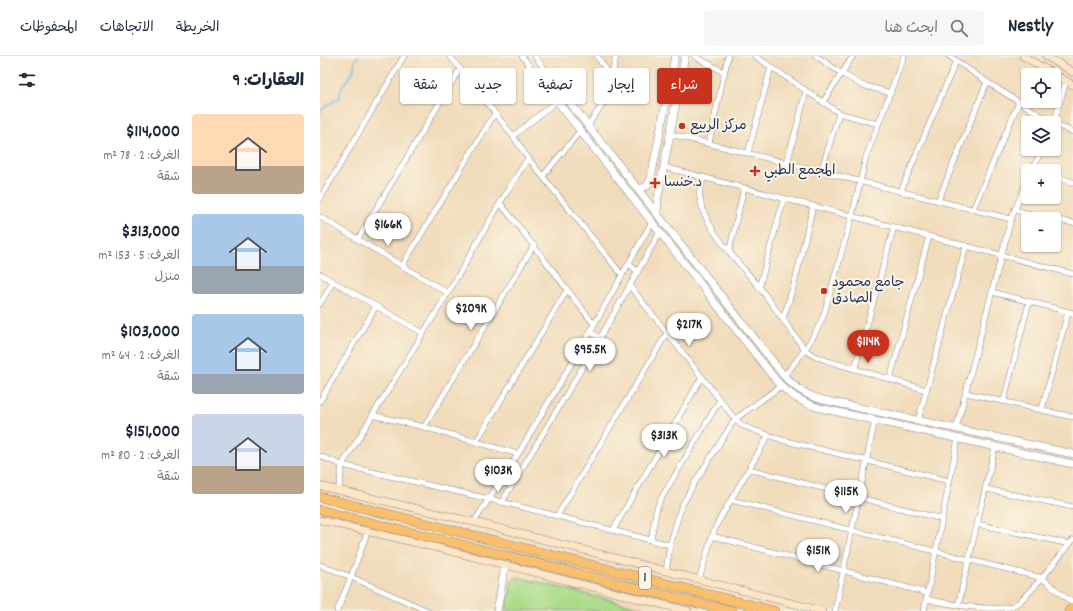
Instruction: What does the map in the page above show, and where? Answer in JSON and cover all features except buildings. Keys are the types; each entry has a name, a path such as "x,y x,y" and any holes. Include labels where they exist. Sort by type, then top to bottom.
{"highway":[{"name":"1","path":"320,497 774,611"},
{"name":"1","path":"320,510 368,528 513,557 678,599 732,611"},
{"path":"513,557 516,546"},
{"path":"677,608 678,599"},
{"path":"1069,611 1073,608"}],"main road":[{"path":"1023,56 1070,83"},
{"path":"1046,56 1073,72"},
{"path":"320,486 474,522 822,611"},
{"path":"320,520 368,528 505,566 688,611"}],"street":[{"path":"320,199 404,56"},
{"path":"358,239 460,69 450,56"},
{"path":"522,56 531,68"},
{"path":"535,56 544,68"},
{"path":"597,56 605,68"},
{"path":"613,68 616,56"},
{"path":"658,197 653,198 648,195 646,191 651,178 675,56"},
{"path":"657,213 658,197 685,56"},
{"path":"694,56 724,72"},
{"path":"709,143 728,56"},
{"path":"755,56 806,92 839,112 878,124"},
{"path":"816,56 841,74 862,85 891,93"},
{"path":"823,102 853,56"},
{"path":"784,376 805,350 818,328 824,314 852,216 866,157 904,56"},
{"path":"949,56 1042,116"},
{"path":"901,191 956,61"},
{"path":"748,153 771,67"},
{"path":"938,201 987,82"},
{"path":"1056,116 1070,83"},
{"path":"787,163 806,92"},
{"path":"973,210 1019,102"},
{"path":"488,104 528,158 622,275"},
{"path":"513,136 553,104"},
{"path":"559,104 780,386 795,398 811,406 1073,464"},
{"path":"571,104 714,288 784,376 795,387 816,398 1073,454"},
{"path":"588,125 603,104"},
{"path":"822,172 839,112"},
{"path":"402,266 495,113"},
{"path":"1061,127 1073,132"},
{"path":"543,176 581,130"},
{"path":"670,134 1011,219"},
{"path":"339,490 342,466 528,158"},
{"path":"664,167 1073,274"},
{"path":"704,177 699,191 702,208 708,223 729,252 760,288 805,350 814,356 828,361 926,390"},
{"path":"1061,178 1073,182"},
{"path":"637,188 647,186"},
{"path":"729,252 744,188"},
{"path":"956,429 1011,219 1021,194"},
{"path":"760,288 784,198"},
{"path":"500,203 534,244 594,324"},
{"path":"783,319 795,281 813,206"},
{"path":"1014,210 1023,212"},
{"path":"320,217 448,292"},
{"path":"1061,220 1073,223"},
{"path":"474,522 518,454 590,332 652,222"},
{"path":"854,368 894,227"},
{"path":"502,502 600,338 660,232"},
{"path":"890,379 928,236"},
{"path":"424,427 534,244"},
{"path":"918,420 966,246"},
{"path":"629,264 638,272"},
{"path":"320,274 423,333"},
{"path":"320,304 333,282"},
{"path":"630,286 735,419 743,426 768,436 949,481"},
{"path":"708,293 714,288"},
{"path":"476,442 567,290"},
{"path":"992,292 1070,312 1042,409"},
{"path":"1004,400 1029,302"},
{"path":"320,401 376,306"},
{"path":"590,332 600,338"},
{"path":"557,516 667,333"},
{"path":"613,530 702,377"},
{"path":"666,571 670,545 681,507 695,482 735,419 780,386"},
{"path":"966,393 1004,400 1073,417"},
{"path":"651,540 659,502 720,400"},
{"path":"857,416 856,413 858,410 872,411"},
{"path":"372,415 424,427 518,454"},
{"path":"835,611 875,420"},
{"path":"974,442 986,442 988,438 986,435"},
{"path":"699,580 712,536 718,522 768,436"},
{"path":"924,611 958,438"},
{"path":"958,606 995,447"},
{"path":"320,456 342,466 502,502 670,545"},
{"path":"749,469 942,519"},
{"path":"986,489 1073,507"},
{"path":"731,500 1042,578 1071,602 1073,600"},
{"path":"712,536 843,571 958,606 997,609 1012,607 1020,602 1042,578 1071,542 977,524"},
{"path":"337,611 351,577 368,528"},
{"path":"320,565 428,611"},
{"path":"497,611 505,566"}],"green space":[{"path":"517,577 655,611 506,611 512,581"}],"waterway":[{"path":"320,112 327,105 340,97 341,88 353,72 355,60 359,56"}],"place":[{"name":"مركز الربيع","path":"682,126"},
{"name":"المجمع الطبي","path":"755,171"},
{"name":"د.خنسا","path":"655,183"},
{"name":"جامع محمود الصادق","path":"824,291"}]}
